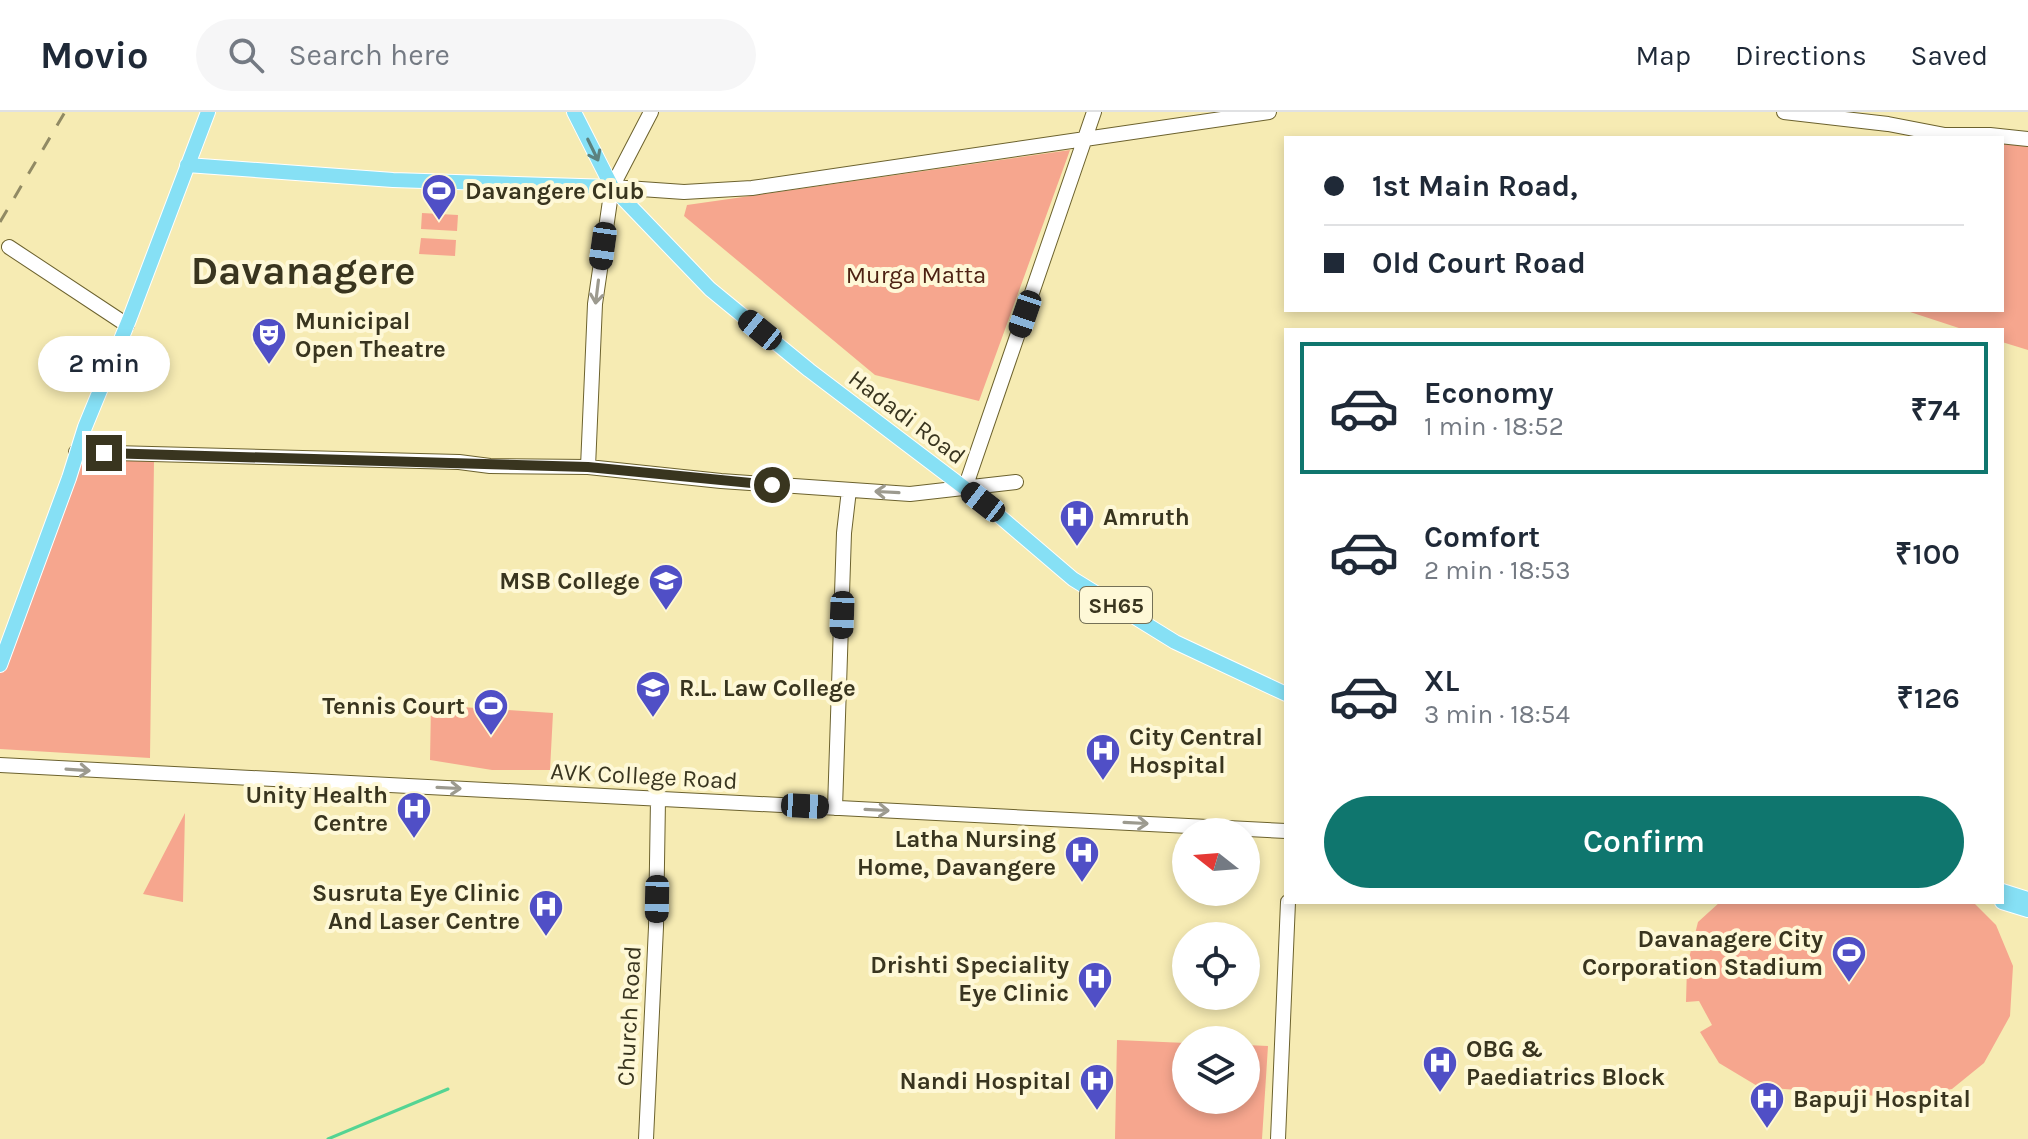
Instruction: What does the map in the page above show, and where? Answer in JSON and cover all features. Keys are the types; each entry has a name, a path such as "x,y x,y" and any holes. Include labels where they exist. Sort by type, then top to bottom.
{"main road":[{"path":"0,665 76,452 208,112"},
{"name":"Hadadi Road","path":"574,112 612,187 710,289 809,370 965,488 1073,579 1175,642 1284,693"},
{"path":"588,467 595,304 612,187 651,112"},
{"path":"965,488 1094,112"},
{"path":"187,165 393,180 684,192 752,188 1269,112"},
{"path":"1784,112 1888,124 1945,135 2000,136"},
{"path":"2004,136 2028,139"},
{"path":"10,245 128,322"},
{"path":"76,452 588,467 721,481 910,494 1016,482"},
{"path":"835,808 844,533 849,490"},
{"name":"AVK College Road","path":"0,765 1284,831"},
{"name":"Church Road","path":"646,1139 656,927 658,799"},
{"path":"2004,892 2028,899"},
{"path":"2004,903 2028,910"},
{"path":"1278,1139 1288,904"}],"green space":[{"path":"2004,144 2028,145 2028,350 2004,343 2004,328 1959,328 1910,312 2004,312"},
{"name":"Murga Matta","path":"1070,150 979,401 875,375 684,216 687,205"},
{"name":"Davangere Club","path":"422,213 458,215 457,231 421,229"},
{"name":"Davangere Club","path":"421,238 456,240 455,256 419,254"},
{"path":"78,457 154,461 150,758 0,749 0,661"},
{"name":"Tennis Court","path":"431,705 553,713 550,770 492,770 430,760"},
{"path":"185,813 183,902 143,894"},
{"name":"Davanagere City Corporation Stadium","path":"1718,904 1975,904 1996,925 2013,966 2010,1016 1984,1063 1952,1089 1904,1098 1759,1087 1719,1063 1700,1032 1712,1025 1699,1001 1686,1002 1687,966 1698,922"},
{"path":"1117,1040 1172,1042 1172,1114 1260,1114 1260,1046 1268,1046 1262,1139 1115,1139"}],"waterway":[{"path":"328,1139 448,1089"}],"railway":[{"path":"0,222 65,112"}],"place":[{"name":"Davangere Club","path":"439,222"},
{"name":"Municipal Open Theatre","path":"269,366"},
{"name":"Amruth","path":"1077,548"},
{"name":"MSB College","path":"666,612"},
{"name":"R.L. Law College","path":"653,719"},
{"name":"Tennis Court","path":"491,737"},
{"name":"City Central Hospital","path":"1103,782"},
{"name":"Unity Health Centre","path":"414,840"},
{"name":"Latha Nursing Home, Davangere","path":"1082,884"},
{"name":"Susruta Eye Clinic And Laser Centre","path":"546,938"},
{"name":"Davanagere City Corporation Stadium","path":"1849,984"},
{"name":"Drishti Speciality Eye Clinic","path":"1095,1010"},
{"name":"OBG & Paediatrics Block","path":"1440,1094"},
{"name":"Nandi Hospital","path":"1097,1112"},
{"name":"Bapuji Hospital","path":"1767,1130"}],"district":[{"name":"Davanagere","path":"303,270"}],"route":[{"path":"104,453 588,467 772,485"}]}
